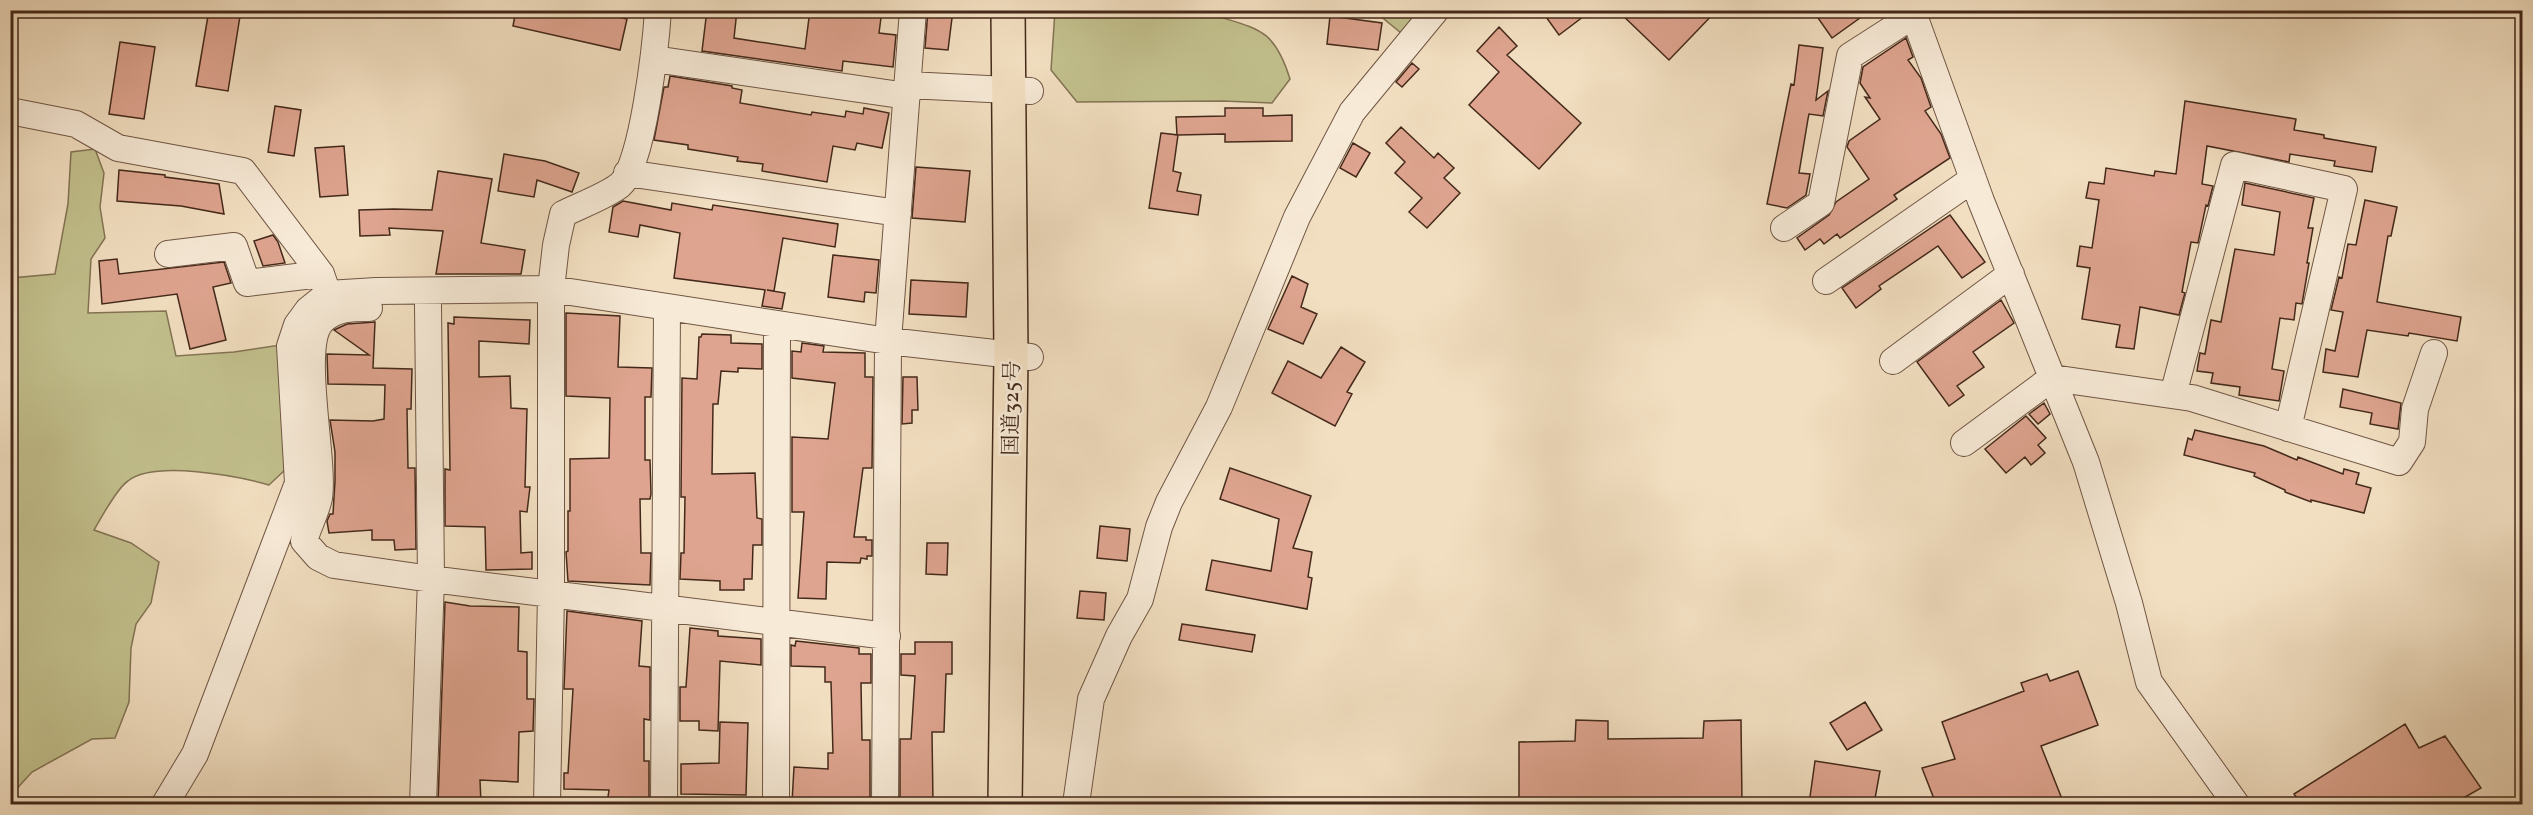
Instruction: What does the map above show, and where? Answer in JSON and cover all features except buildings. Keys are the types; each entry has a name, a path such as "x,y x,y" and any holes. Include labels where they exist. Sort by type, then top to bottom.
{"highway":[{"name":"国道325号","path":"1008,10 1019,90 1027,804"},
{"name":"国道325号","path":"1019,90 1030,10"},
{"name":"国道325号","path":"1005,804 1021,357"}],"street":[{"path":"547,804 551,593 551,289 556,245 563,214 622,184 634,160 654,59 658,10"},
{"path":"885,804 888,341 913,10"},
{"path":"1076,804 1091,699 1119,636 1140,599 1159,527 1169,502 1219,407 1296,217 1352,112 1436,10"},
{"path":"1784,228 1821,203 1850,56 1913,13 1973,179 2086,462 2129,603 2149,682 2236,804"},
{"path":"654,59 907,91 1019,90"},
{"path":"10,111 76,124 118,148 243,171 325,284"},
{"path":"2173,395 2234,165 2344,189 2288,428"},
{"path":"627,173 898,213"},
{"path":"1826,281 1973,179"},
{"path":"168,254 234,246 248,283 460,290 551,289 888,341 1021,357"},
{"path":"1893,361 2011,274"},
{"path":"165,804 195,754 298,483 290,346 302,318 325,284"},
{"path":"460,290 428,305 341,309 321,322 312,342 312,377 320,464 319,498 304,541 318,557 334,565 431,579 887,636"},
{"path":"423,804 431,579 428,305"},
{"path":"664,804 667,307"},
{"path":"776,804 777,324"},
{"path":"1964,443 2052,378 2192,398 2399,462 2412,442 2415,409 2434,353"}],"shaded area":[{"path":"1207,10 1210,14 1252,27 1270,40 1277,49 1290,79 1272,103 1077,102 1051,70 1055,11"},
{"path":"1345,11 1420,11 1401,33 1379,15"},
{"path":"95,149 104,173 100,207 105,238 91,259 88,313 166,311 176,356 234,352 280,345 286,469 269,485 218,474 176,471 140,475 128,481 119,490 94,530 131,543 159,562 151,603 136,624 131,648 129,702 115,738 92,739 32,772 11,795 11,278 55,274 68,204 71,152"}]}
